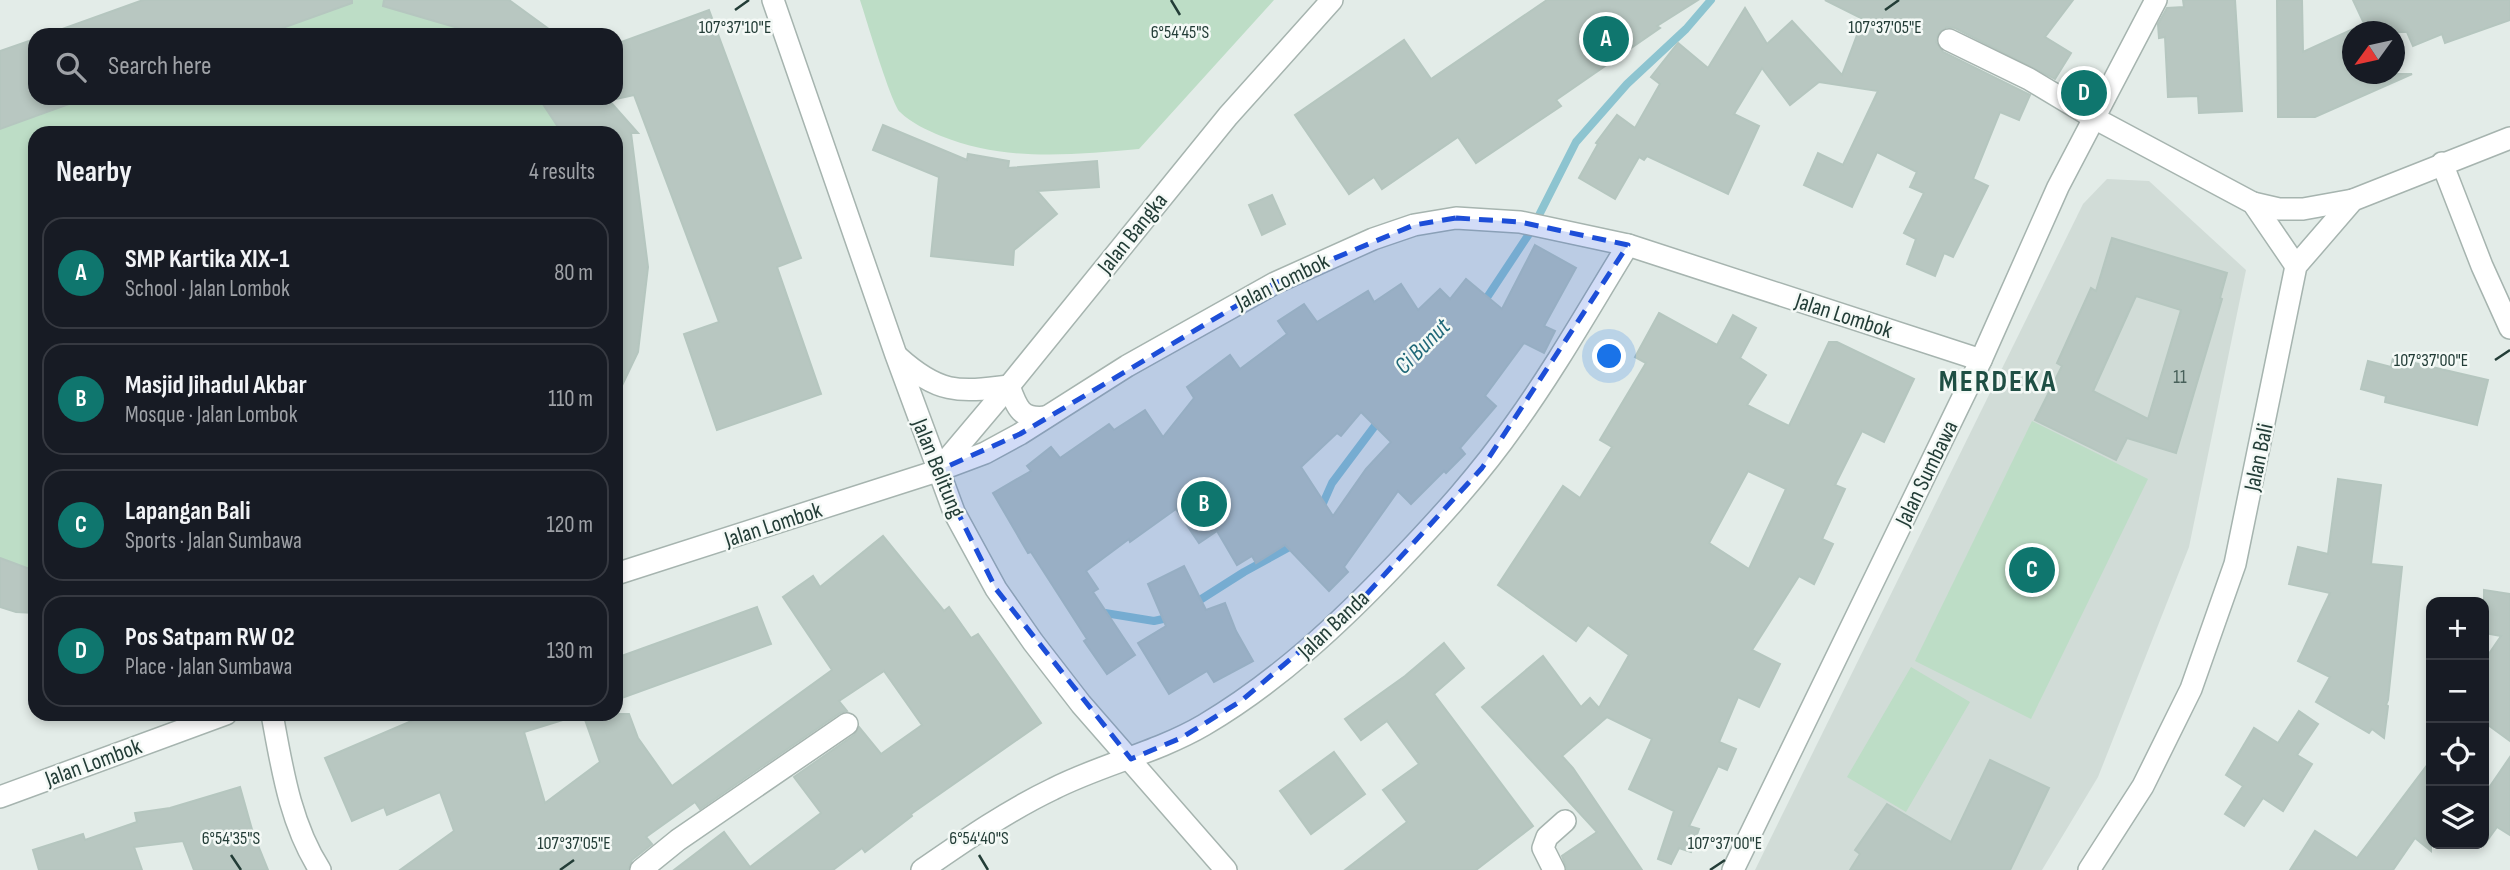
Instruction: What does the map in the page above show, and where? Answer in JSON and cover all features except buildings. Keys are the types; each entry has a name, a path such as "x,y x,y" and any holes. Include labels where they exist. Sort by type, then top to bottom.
{"street":[{"name":"Jalan Belitung","path":"773,0 937,471 954,512 996,589 1082,704 1226,870"},
{"name":"Jalan Bangka","path":"937,471 1228,116 1332,0"},
{"name":"Jalan Sumbawa","path":"1733,870 1981,360 2058,187 2156,0"},
{"path":"1949,40 2029,79 2094,118 2253,203 2279,209 2303,209 2353,200"},
{"name":"Jalan Bali","path":"2089,870 2143,786 2191,689 2235,564 2296,267 2353,200 2510,138"},
{"path":"2442,163 2473,244 2510,328"},
{"path":"2253,203 2296,267"},
{"name":"Jalan Lombok","path":"623,572 937,471 985,453 1225,310 1327,258 1414,225 1456,218 1520,222 1628,245 1981,360"},
{"name":"Jalan Banda","path":"922,870 967,839 1051,789 1181,738 1241,701 1292,662 1364,597 1445,512 1482,468 1552,369 1628,245"},
{"path":"896,355 920,377 952,389 979,390 1009,386 1022,412 1032,419 1046,417"},
{"name":"Jalan Lombok","path":"0,797 207,721"},
{"path":"273,721 287,792 305,847 320,870"},
{"path":"641,870 678,840 847,724"},
{"path":"1554,870 1543,848 1547,837 1564,821"}],"highlighted area":[{"path":"1456,218 1520,222 1628,245 1482,468 1364,597 1241,701 1181,738 1131,759 996,589 937,471 1020,434 1275,283 1414,225"}],"shaded area":[{"path":"2107,179 2149,181 2246,270 2189,547 2098,777 2042,870 1755,870 2083,204"}],"green space":[{"path":"143,0 509,0 543,28 65,28"},
{"path":"860,0 1274,0 1139,149 1039,154 990,150 965,144 930,131 904,116 891,93"},
{"path":"28,41 28,105 601,105 611,126 28,126 28,613 16,612 0,607 0,51"},
{"path":"2032,421 2148,479 2031,719 1915,661"},
{"path":"1911,667 1970,702 1906,812 1847,777"}],"waterway":[{"name":"Ci Bunut","path":"1482,305 1531,231 1576,142 1627,84 1686,29 1711,0"},
{"name":"Ci Bunut","path":"1320,510 1332,483 1380,419"},
{"name":"Ci Bunut","path":"1192,605 1295,544"},
{"name":"Ci Bunut","path":"1099,612 1154,621 1172,617"}],"place":[{"name":"SMP Kartika XIX-1","path":"1606,39"},
{"name":"Pos Satpam RW 02","path":"2084,93"},
{"name":"Masjid Jihadul Akbar","path":"1204,504"},
{"name":"Lapangan Bali","path":"2032,570"}],"district":[{"name":"MERDEKA","path":"1998,381"}]}
